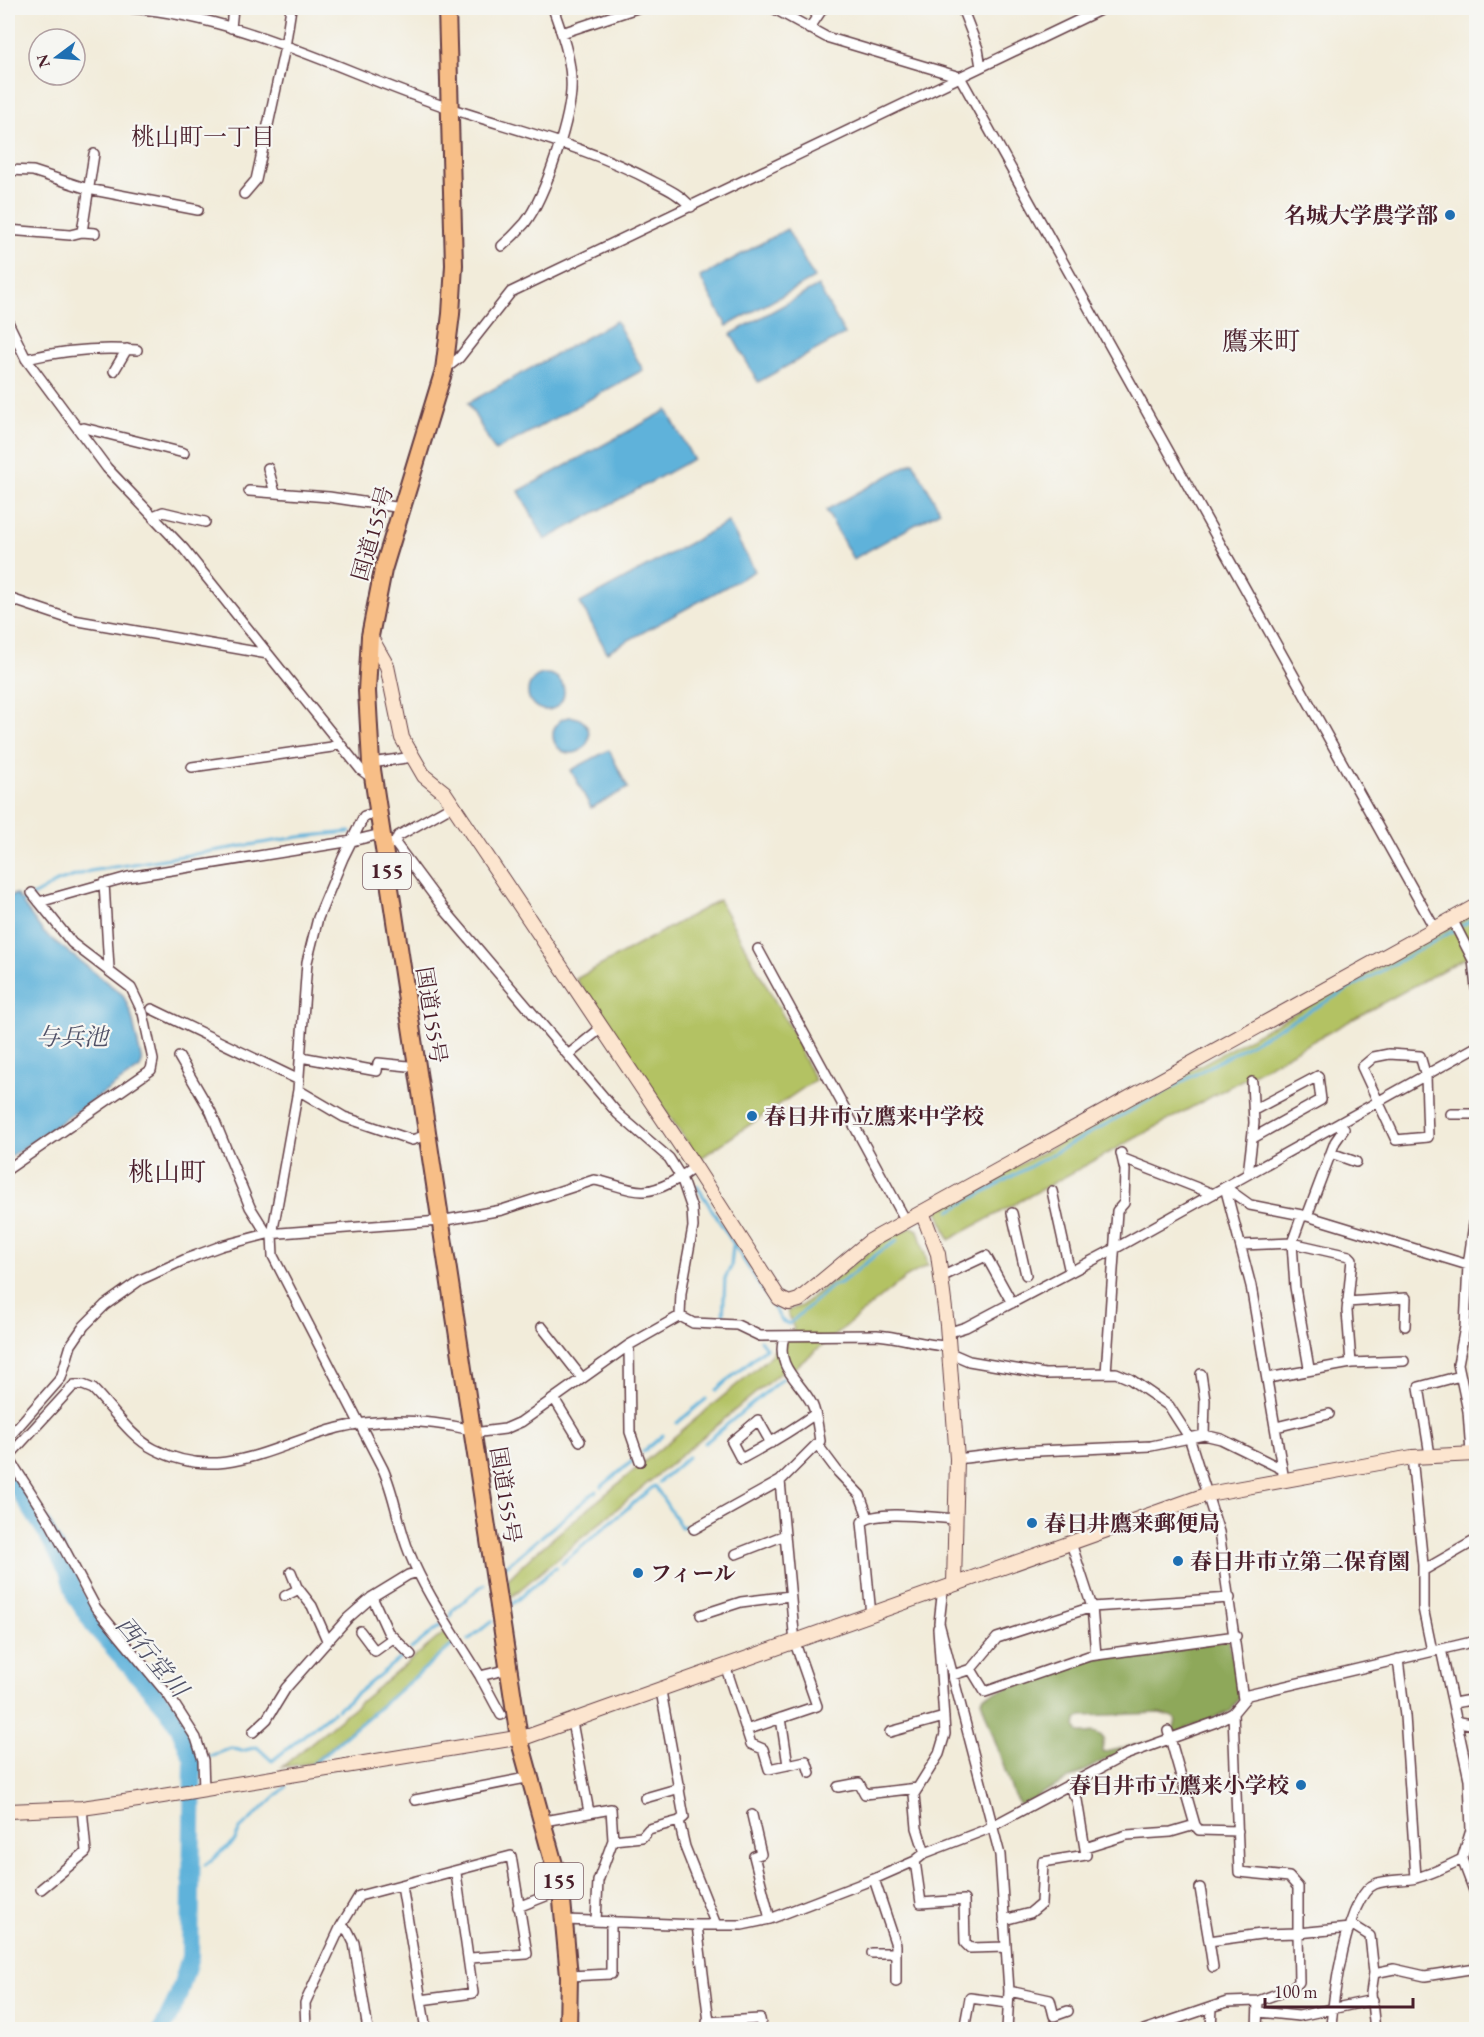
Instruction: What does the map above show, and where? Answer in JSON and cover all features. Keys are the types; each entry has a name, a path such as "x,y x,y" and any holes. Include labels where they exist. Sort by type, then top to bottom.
{"highway":[{"name":"国道155号","path":"447,8 454,265 451,314 444,370 383,570 370,636 368,691 372,771 378,812 386,840 427,1135 519,1738 544,1821 561,1890 569,1976 568,2030"}],"street":[{"path":"129,8 185,14 231,28 449,108 560,141 628,168 683,198 691,207"},
{"path":"231,28 234,8"},
{"path":"244,194 256,180 285,47 291,8"},
{"path":"502,246 526,222 547,180 560,141 572,81 562,33 553,8"},
{"path":"562,33 637,8"},
{"path":"773,8 826,37 960,77 1435,929"},
{"path":"809,29 823,8"},
{"path":"962,8 978,49 981,67"},
{"path":"444,370 459,358 511,292 1104,8"},
{"path":"82,232 94,153"},
{"path":"8,170 33,171 88,189 198,210"},
{"path":"8,230 70,235 82,232 95,233"},
{"path":"8,322 26,359 107,468 184,549 362,770 372,771 413,757"},
{"path":"26,359 62,350 132,349 114,371"},
{"path":"79,430 84,428 184,453"},
{"path":"268,468 275,493"},
{"path":"249,491 329,497 402,508"},
{"path":"153,516 163,512 205,522"},
{"path":"8,598 73,620 268,654"},
{"path":"370,636 387,666 402,738 424,776 444,792 600,1029 695,1167 779,1298 789,1303 799,1300 870,1241 1476,906"},
{"path":"192,766 332,747 338,742"},
{"path":"39,902 104,883 352,841 386,840 398,836 453,805"},
{"path":"378,812 364,816 318,918 307,962 298,1084 269,1235 273,1256 392,1489 409,1552 418,1572 501,1715"},
{"path":"386,840 618,1114 669,1158 681,1177 692,1209 693,1227 681,1293 680,1316"},
{"path":"104,883 109,968"},
{"path":"8,1169 152,1070 153,1060 143,1013 131,987 109,968 72,943 32,893"},
{"path":"1452,920 1473,960 1476,988"},
{"path":"758,949 906,1221"},
{"path":"152,1008 298,1084 344,1117 412,1140 427,1135"},
{"path":"568,1055 600,1029"},
{"path":"948,1344 966,1327 1116,1248 1476,1047"},
{"path":"1389,1053 1420,1056 1426,1076 1428,1137 1396,1140 1362,1067 1374,1057 1389,1053"},
{"path":"179,1057 210,1112 250,1207 269,1235"},
{"path":"301,1057 377,1071 378,1063 418,1067"},
{"path":"1253,1138 1321,1100 1318,1076 1254,1110"},
{"path":"1248,1174 1254,1110 1251,1082"},
{"path":"1450,1114 1476,1114"},
{"path":"1309,1368 1295,1287 1292,1243 1331,1153 1344,1129 1338,1124"},
{"path":"1331,1153 1356,1162"},
{"path":"1106,1373 1118,1211 1124,1203 1123,1156 1213,1194"},
{"path":"8,1438 61,1378 71,1345 84,1326 105,1305 140,1280 186,1258 269,1235 440,1221 518,1205 594,1180 644,1192 681,1177 695,1167"},
{"path":"1225,1187 1250,1205 1304,1215 1470,1270"},
{"path":"1225,1187 1242,1245 1268,1378 1283,1474"},
{"path":"1052,1191 1069,1268"},
{"path":"8,1811 82,1808 202,1791 519,1738 572,1722 726,1668 1208,1494 1283,1474 1412,1456 1474,1453 1458,1364 1466,1316 1476,1210"},
{"path":"922,1212 938,1254 957,1459 956,1519 949,1586 937,1631 945,1734 939,1754 914,1794 916,1828 925,1853"},
{"path":"1012,1214 1026,1275"},
{"path":"1242,1245 1292,1243 1349,1256 1352,1259 1347,1302 1351,1363"},
{"path":"941,1278 986,1256 1012,1303"},
{"path":"1347,1302 1406,1298 1405,1326"},
{"path":"680,1316 693,1323 737,1325 760,1336 892,1336 911,1343 948,1344 969,1361 1010,1370 1045,1374 1116,1373 1130,1379 1169,1406 1190,1437 1219,1532 1236,1636 1243,1699"},
{"path":"202,1791 203,1760 196,1738 169,1696 96,1608 51,1524 9,1453 74,1385 93,1389 144,1443 173,1456 201,1463 222,1464 256,1457 338,1428 380,1420 417,1421 473,1432 505,1429 555,1400 629,1345 680,1316"},
{"path":"542,1327 582,1378"},
{"path":"694,1529 780,1481 820,1441 812,1405 786,1370 781,1355 784,1337"},
{"path":"629,1345 630,1432 640,1461"},
{"path":"1268,1378 1309,1368 1351,1363 1404,1361"},
{"path":"1201,1374 1205,1400 1204,1435"},
{"path":"1430,1455 1419,1387 1460,1376"},
{"path":"555,1400 580,1441"},
{"path":"771,1443 758,1420 732,1442 741,1459 771,1443 815,1414"},
{"path":"1276,1427 1329,1414"},
{"path":"957,1459 1037,1450 1151,1446 1204,1435 1221,1439 1283,1474"},
{"path":"817,1444 838,1472 860,1495 868,1517"},
{"path":"1412,1456 1424,1570 1423,1608 1459,1722 1474,1816 1462,1859 1474,1880 1476,1896"},
{"path":"746,1730 817,1706 795,1643 780,1481"},
{"path":"871,1615 862,1522 868,1517 956,1519"},
{"path":"736,1554 785,1535"},
{"path":"1424,1570 1476,1540"},
{"path":"1071,1543 1092,1607 1096,1654"},
{"path":"291,1572 298,1589 312,1606 327,1640"},
{"path":"253,1732 267,1719 286,1688 314,1660 327,1640 372,1597 408,1575 418,1572"},
{"path":"285,1596 298,1589"},
{"path":"701,1615 741,1602 790,1596"},
{"path":"372,1597 393,1638 398,1640 411,1655"},
{"path":"954,1675 971,1669 997,1638 1092,1607 1230,1598"},
{"path":"939,1623 1000,1855 1009,1991 1007,2030"},
{"path":"360,1631 375,1651 393,1638"},
{"path":"971,1669 985,1692 1096,1654 1236,1636"},
{"path":"565,1920 742,1925 770,1919 874,1880 915,1861 925,1853 985,1830 992,1824 1169,1734 1216,1722 1233,1713 1248,1695 1476,1641"},
{"path":"1398,1659 1405,1716 1416,1878"},
{"path":"726,1668 751,1744 763,1749 769,1769 806,1761 810,1773"},
{"path":"480,1676 509,1669"},
{"path":"613,1840 642,1837 649,1829 679,1821 684,1817 661,1690"},
{"path":"1454,1703 1476,1699"},
{"path":"1144,2030 1227,2002 1258,2001 1293,1988 1299,1982 1298,1887 1289,1877 1239,1872 1233,1713"},
{"path":"890,1732 944,1717"},
{"path":"781,1718 788,1765"},
{"path":"572,1722 589,1812"},
{"path":"1459,1722 1476,1725"},
{"path":"1169,1734 1195,1824 1199,1830 1238,1831"},
{"path":"416,1800 531,1777"},
{"path":"838,1787 860,1783 865,1794 918,1788"},
{"path":"1004,1920 1030,1913 1041,1904 1044,1862 1086,1855 1077,1800 1068,1785"},
{"path":"645,1798 680,1788"},
{"path":"41,1889 86,1851 82,1808"},
{"path":"544,1821 611,1809 613,1840 598,1881 596,1922"},
{"path":"752,1815 760,1854 754,1856 770,1919"},
{"path":"679,1821 686,1847 716,1925"},
{"path":"1085,1848 1127,1835 1171,1832 1195,1824"},
{"path":"306,2030 305,2003 341,1926 359,1896 511,1856 527,1954 470,1958"},
{"path":"1331,2030 1332,2007 1342,1951 1362,1895 1375,1884 1416,1878 1462,1859"},
{"path":"915,1861 921,1903 964,1900 965,1943 970,1948 1006,1947"},
{"path":"421,2000 473,1994 470,1958 456,1872"},
{"path":"874,1880 888,1916 896,1953 896,1982"},
{"path":"402,1886 426,2030"},
{"path":"1200,1888 1213,1967"},
{"path":"518,1907 561,1890"},
{"path":"569,1976 611,1974 610,1923"},
{"path":"697,1925 709,2027"},
{"path":"341,1926 348,1931 354,1943 368,2030"},
{"path":"1209,1941 1351,1926 1370,1936 1374,1973 1371,1993 1375,2030"},
{"path":"872,1953 896,1953"},
{"path":"1374,1973 1394,1969 1425,1976 1476,1968"},
{"path":"1009,1991 1050,2000 1054,2016 1068,2011"},
{"path":"964,2030 970,1998 1008,2003"},
{"path":"1258,2012 1299,2016 1332,2007 1373,2000"},
{"path":"1257,2030 1258,2001"},
{"path":"1211,2030 1212,2007"},
{"path":"698,2030 760,2019 762,2030"}],"green space":[{"name":"春日井市立鷹来中学校","path":"719,900 801,1048 799,1049 815,1080 701,1158 693,1151 576,979"},
{"path":"1476,913 1476,952 949,1240 938,1210"},
{"path":"912,1227 918,1230 928,1265 905,1278 792,1370 782,1371 511,1597 508,1579 535,1553 764,1362 794,1329 787,1311 801,1306 895,1231 897,1234"},
{"path":"446,1631 454,1643 312,1763 282,1767"},
{"path":"1229,1640 1239,1697 1231,1711 1172,1734 1176,1720 1160,1713 1082,1716 1077,1720 1076,1728 1079,1733 1098,1734 1104,1739 1102,1750 1105,1752 1148,1742 1116,1754 1020,1805 1013,1794 981,1700 984,1696 1089,1659"}],"water":[{"path":"787,229 814,278 727,326 700,277"},
{"path":"818,286 845,334 758,382 731,334"},
{"path":"616,321 643,370 495,451 468,403"},
{"path":"667,410 693,459 545,540 519,491"},
{"path":"913,462 940,511 853,559 826,510"},
{"path":"728,522 755,571 607,652 580,603"},
{"path":"546,674 559,679 564,692 559,705 546,710 533,705 528,692 533,679"},
{"path":"571,717 584,722 589,735 584,748 571,753 558,748 553,735 558,722"},
{"path":"609,750 628,788 591,808 571,770"},
{"name":"与兵池","path":"16,894 43,932 123,995 131,1013 142,1062 140,1068 8,1158 8,897"}],"waterway":[{"path":"8,515 13,536 8,558"},
{"path":"20,903 57,882 90,871 299,837 350,832"},
{"path":"1461,926 1476,918"},
{"path":"950,1211 1453,931"},
{"path":"697,1186 782,1321 789,1324 832,1286 842,1282 897,1241"},
{"path":"723,1320 725,1278 731,1267 733,1246"},
{"path":"716,1390 766,1348 760,1340"},
{"path":"705,1443 783,1378"},
{"path":"677,1423 706,1399"},
{"path":"643,1452 663,1435"},
{"path":"659,1482 688,1457"},
{"path":"601,1487 636,1458"},
{"name":"西行堂川","path":"8,1473 68,1571 76,1597 96,1628 167,1708 179,1727 193,1760 190,1957 178,1997 162,2030"},
{"path":"562,1563 654,1486"},
{"path":"655,1486 681,1527 686,1526 689,1530"},
{"path":"541,1537 596,1491"},
{"path":"505,1567 538,1539"},
{"path":"511,1605 556,1567"},
{"path":"451,1617 452,1611 484,1584"},
{"path":"468,1640 492,1621"},
{"path":"411,1649 441,1625"},
{"path":"313,1764 455,1643"},
{"path":"338,1709 405,1654"},
{"path":"208,1757 231,1748 242,1751 257,1747 272,1761 334,1711"},
{"path":"205,1865 234,1842 240,1829 286,1787"}],"place":[{"name":"名城大学農学部","path":"1450,215"},
{"name":"春日井市立鷹来中学校","path":"752,1116"},
{"name":"春日井鷹来郵便局","path":"1032,1523"},
{"name":"春日井市立第二保育園","path":"1178,1561"},
{"name":"フィール","path":"638,1573"},
{"name":"春日井市立鷹来小学校","path":"1301,1785"}],"district":[{"name":"桃山町一丁目","path":"203,137"},
{"name":"鷹来町","path":"1261,341"},
{"name":"桃山町","path":"167,1172"}]}
